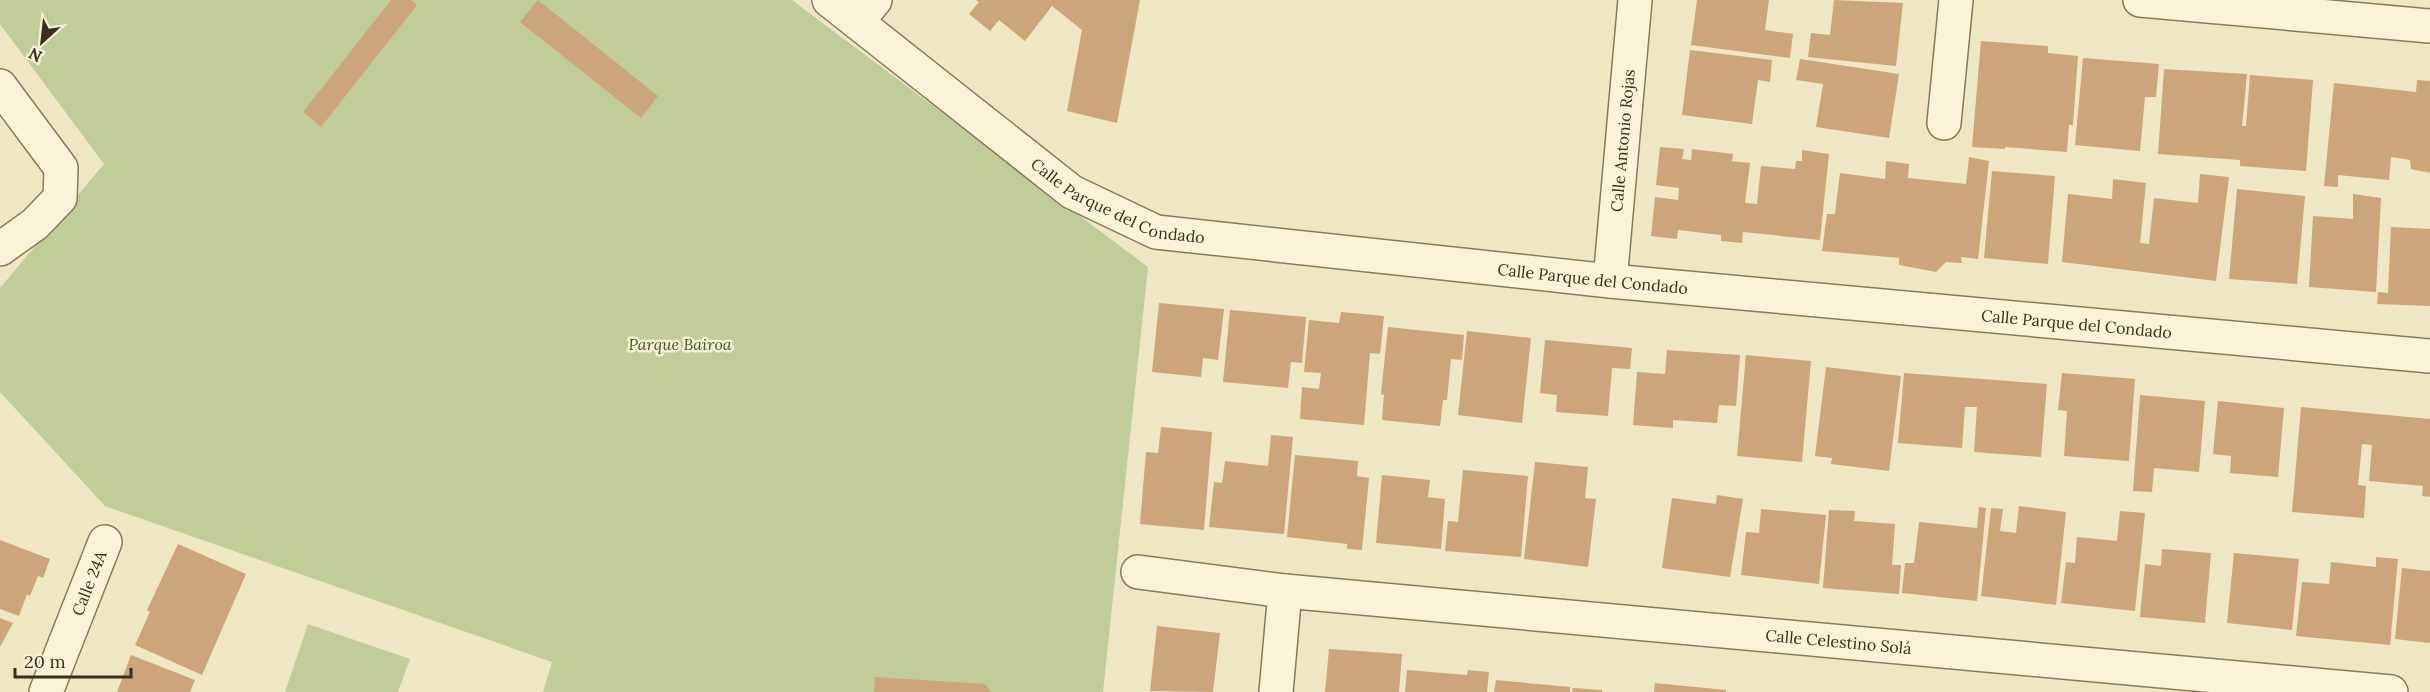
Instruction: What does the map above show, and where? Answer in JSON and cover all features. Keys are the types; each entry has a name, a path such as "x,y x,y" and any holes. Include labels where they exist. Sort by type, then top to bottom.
{"street":[{"name":"Calle Parque del Condado","path":"829,0 866,11 1072,192 1156,232 1610,281 2430,356"},
{"name":"Calle Antonio Rojas","path":"1610,281 1635,0"},
{"path":"1944,123 1956,0"},
{"path":"2140,0 2430,26"},
{"path":"0,86 61,168 60,198 35,224 0,249"},
{"name":"Calle 24A","path":"46,692 105,542"},
{"name":"Calle Celestino Solá","path":"1137,572 1285,591 2391,692"},
{"path":"1276,692 1285,591"}],"green space":[{"name":"Parque Bairoa","path":"0,0 792,0 1148,267 1103,692 543,692 552,662 105,506 0,392 0,288 104,164 0,24"},
{"path":"308,624 410,659 398,692 285,692"}],"building":[{"path":"391,0 411,0 417,5 321,127 303,112"},
{"path":"538,0 658,96 641,118 520,22"},
{"path":"976,0 1140,0 1117,123 1067,111 1082,30 1052,6 1025,41 999,20 990,31 969,14 979,2"},
{"path":"1697,0 1769,0 1765,30 1793,34 1790,58 1691,45"},
{"path":"1834,0 1903,3 1896,66 1808,57 1811,33 1830,35"},
{"path":"1981,41 2048,46 2048,53 2078,56 2073,125 2069,125 2067,152 1972,147"},
{"path":"1690,50 1772,60 1770,82 1758,80 1752,124 1682,115"},
{"path":"2083,58 2159,64 2156,97 2145,97 2140,151 2075,145"},
{"path":"1800,59 1899,74 1889,138 1816,127 1823,84 1796,80"},
{"path":"2164,69 2247,74 2242,126 2246,126 2250,75 2313,80 2306,171 2240,166 2240,160 2158,154"},
{"path":"2417,80 2430,81 2430,173 2411,169 2410,160 2391,157 2389,180 2338,175 2338,187 2324,186 2334,83 2416,92"},
{"path":"1660,147 1684,149 1682,159 1691,160 1692,149 1733,154 1732,161 1750,163 1745,203 1757,204 1761,166 1795,169 1796,161 1802,161 1802,150 1829,154 1820,240 1743,232 1742,243 1721,241 1721,235 1678,230 1677,239 1651,236 1655,197 1678,200 1679,188 1656,185"},
{"path":"1969,157 1989,161 1978,259 1961,257 1962,263 1946,262 1936,272 1899,265 1899,258 1822,251 1827,214 1835,214 1840,173 1885,179 1886,161 1909,164 1908,178 1966,184"},
{"path":"1992,171 2055,176 2048,264 1984,258"},
{"path":"2200,174 2229,177 2216,281 2062,262 2068,194 2112,199 2113,179 2146,183 2140,243 2149,244 2154,198 2198,203"},
{"path":"2237,189 2305,196 2297,284 2229,279"},
{"path":"2353,194 2381,198 2376,292 2309,287 2313,216 2353,219"},
{"path":"2391,227 2430,229 2430,306 2377,304 2378,292 2388,293"},
{"path":"1159,303 1224,309 1218,360 1203,358 1201,377 1152,372"},
{"path":"1230,310 1306,317 1302,363 1291,362 1288,388 1223,382"},
{"path":"1341,312 1384,316 1380,354 1370,353 1364,425 1300,419 1302,387 1319,389 1321,373 1304,372 1309,320 1339,323"},
{"path":"1388,327 1464,335 1462,360 1451,359 1447,400 1443,400 1440,426 1382,420 1384,395 1381,394"},
{"path":"1467,331 1531,338 1522,423 1458,415"},
{"path":"1545,340 1632,348 1630,369 1612,368 1608,416 1556,412 1557,395 1540,393"},
{"path":"1667,350 1740,355 1736,406 1719,405 1717,423 1673,420 1673,428 1633,425 1637,372 1665,374"},
{"path":"1746,355 1811,361 1802,462 1737,456"},
{"path":"1826,367 1901,376 1889,471 1831,464 1832,458 1815,456"},
{"path":"1904,373 2047,384 2041,457 1974,452 1977,407 1965,407 1962,448 1898,443"},
{"path":"2062,373 2135,379 2129,461 2064,456 2067,411 2058,410"},
{"path":"2140,395 2205,401 2199,472 2154,468 2152,492 2133,491"},
{"path":"2218,401 2284,408 2278,477 2230,473 2231,456 2213,454"},
{"path":"2301,407 2430,419 2430,497 2422,496 2423,486 2369,481 2372,445 2362,444 2358,485 2366,486 2364,518 2292,512"},
{"path":"1161,427 1212,432 1204,530 1140,524 1146,452 1158,453"},
{"path":"1271,435 1293,437 1284,534 1209,527 1214,482 1222,483 1225,461 1268,466"},
{"path":"1295,455 1358,461 1357,476 1369,478 1362,550 1347,549 1347,544 1287,537"},
{"path":"1535,462 1588,467 1585,498 1596,499 1588,567 1524,559"},
{"path":"1463,470 1528,476 1521,557 1445,551 1448,521 1458,522"},
{"path":"1382,475 1430,480 1428,497 1445,499 1441,549 1376,543"},
{"path":"1717,495 1743,499 1730,577 1662,568 1672,498 1716,504"},
{"path":"2019,506 2066,512 2056,605 1981,596 1991,508 2003,509 2000,531 2016,533"},
{"path":"1979,507 1986,508 1977,601 1902,593 1905,563 1914,563 1919,522 1977,528"},
{"path":"1761,509 1826,515 1819,584 1741,575 1746,532 1759,533"},
{"path":"1829,510 1855,511 1854,521 1895,524 1892,565 1901,565 1899,594 1823,588"},
{"path":"2120,511 2145,513 2135,611 2061,603 2066,562 2075,563 2077,537 2117,541"},
{"path":"0,540 50,559 43,578 38,576 30,596 27,594 19,616 0,609"},
{"path":"178,544 246,574 202,675 135,645 150,612 147,610"},
{"path":"2162,549 2211,553 2205,623 2140,617 2145,564 2161,566"},
{"path":"2234,553 2299,559 2292,630 2227,623"},
{"path":"2376,557 2398,559 2390,645 2296,636 2302,582 2329,584 2331,562 2376,567"},
{"path":"2402,568 2430,571 2430,643 2395,639"},
{"path":"0,618 13,623 0,647"},
{"path":"1157,626 1220,633 1213,692 1150,691"},
{"path":"1329,649 1402,654 1399,692 1325,692"},
{"path":"131,655 195,680 190,692 117,692"},
{"path":"1407,670 1467,675 1468,670 1489,672 1487,692 1405,692"},
{"path":"875,677 985,684 991,692 874,692"},
{"path":"1496,680 1570,687 1570,692 1494,692"},
{"path":"1655,683 1726,690 1726,692 1654,692"},
{"path":"1573,688 1602,690 1602,692 1572,692"}]}
